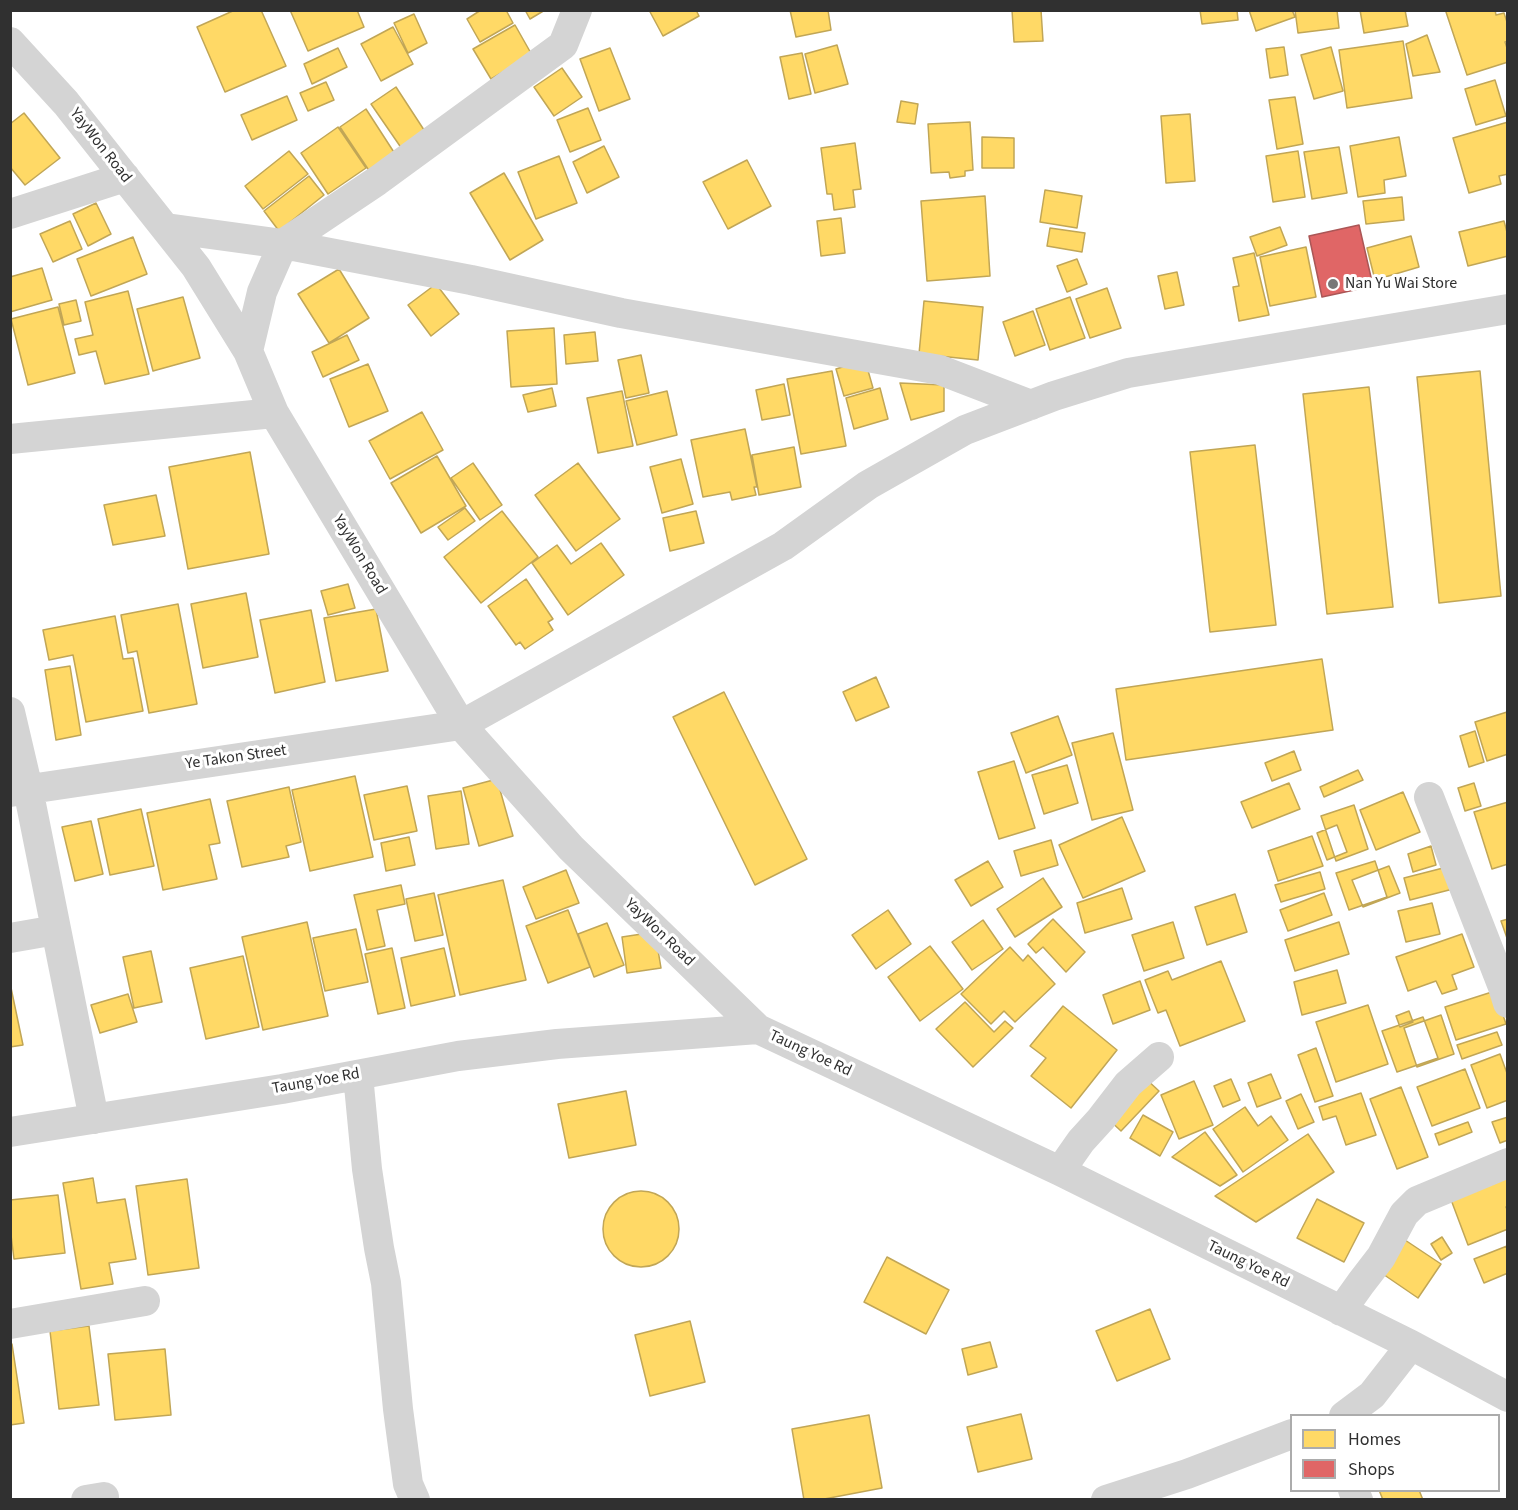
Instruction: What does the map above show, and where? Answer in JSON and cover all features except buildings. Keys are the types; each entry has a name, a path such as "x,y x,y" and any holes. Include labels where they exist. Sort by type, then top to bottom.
{"street":[{"path":"248,351 262,292 284,244 377,181 563,45 578,10"},
{"name":"YayWon Road","path":"10,42 66,103 196,267 248,351 273,413 461,725 571,848 758,1029"},
{"path":"10,214 125,177"},
{"path":"166,228 284,244 471,280 621,314 940,370 1031,405"},
{"path":"461,725 783,546 868,485 965,430 1054,396 1128,373 1508,309"},
{"path":"10,439 273,413"},
{"path":"10,712 19,790 56,930 94,1119"},
{"name":"Ye Takon Street","path":"19,790 461,725"},
{"path":"1430,797 1508,1003"},
{"path":"10,938 56,930"},
{"name":"Taung Yoe Rd","path":"10,1132 358,1075 458,1056 546,1045 758,1029 1060,1171 1411,1346 1508,1397"},
{"path":"1060,1171 1081,1141 1128,1084 1159,1057"},
{"path":"358,1075 368,1169 386,1283 408,1484 416,1500"},
{"path":"1341,1311 1381,1257 1404,1214 1417,1201 1508,1163"},
{"path":"10,1324 146,1301"},
{"path":"1347,1414 1372,1395 1411,1346"},
{"path":"1106,1500 1187,1474 1290,1435"}],"place":[{"name":"Nan Yu Wai Store","path":"1333,284"}]}
